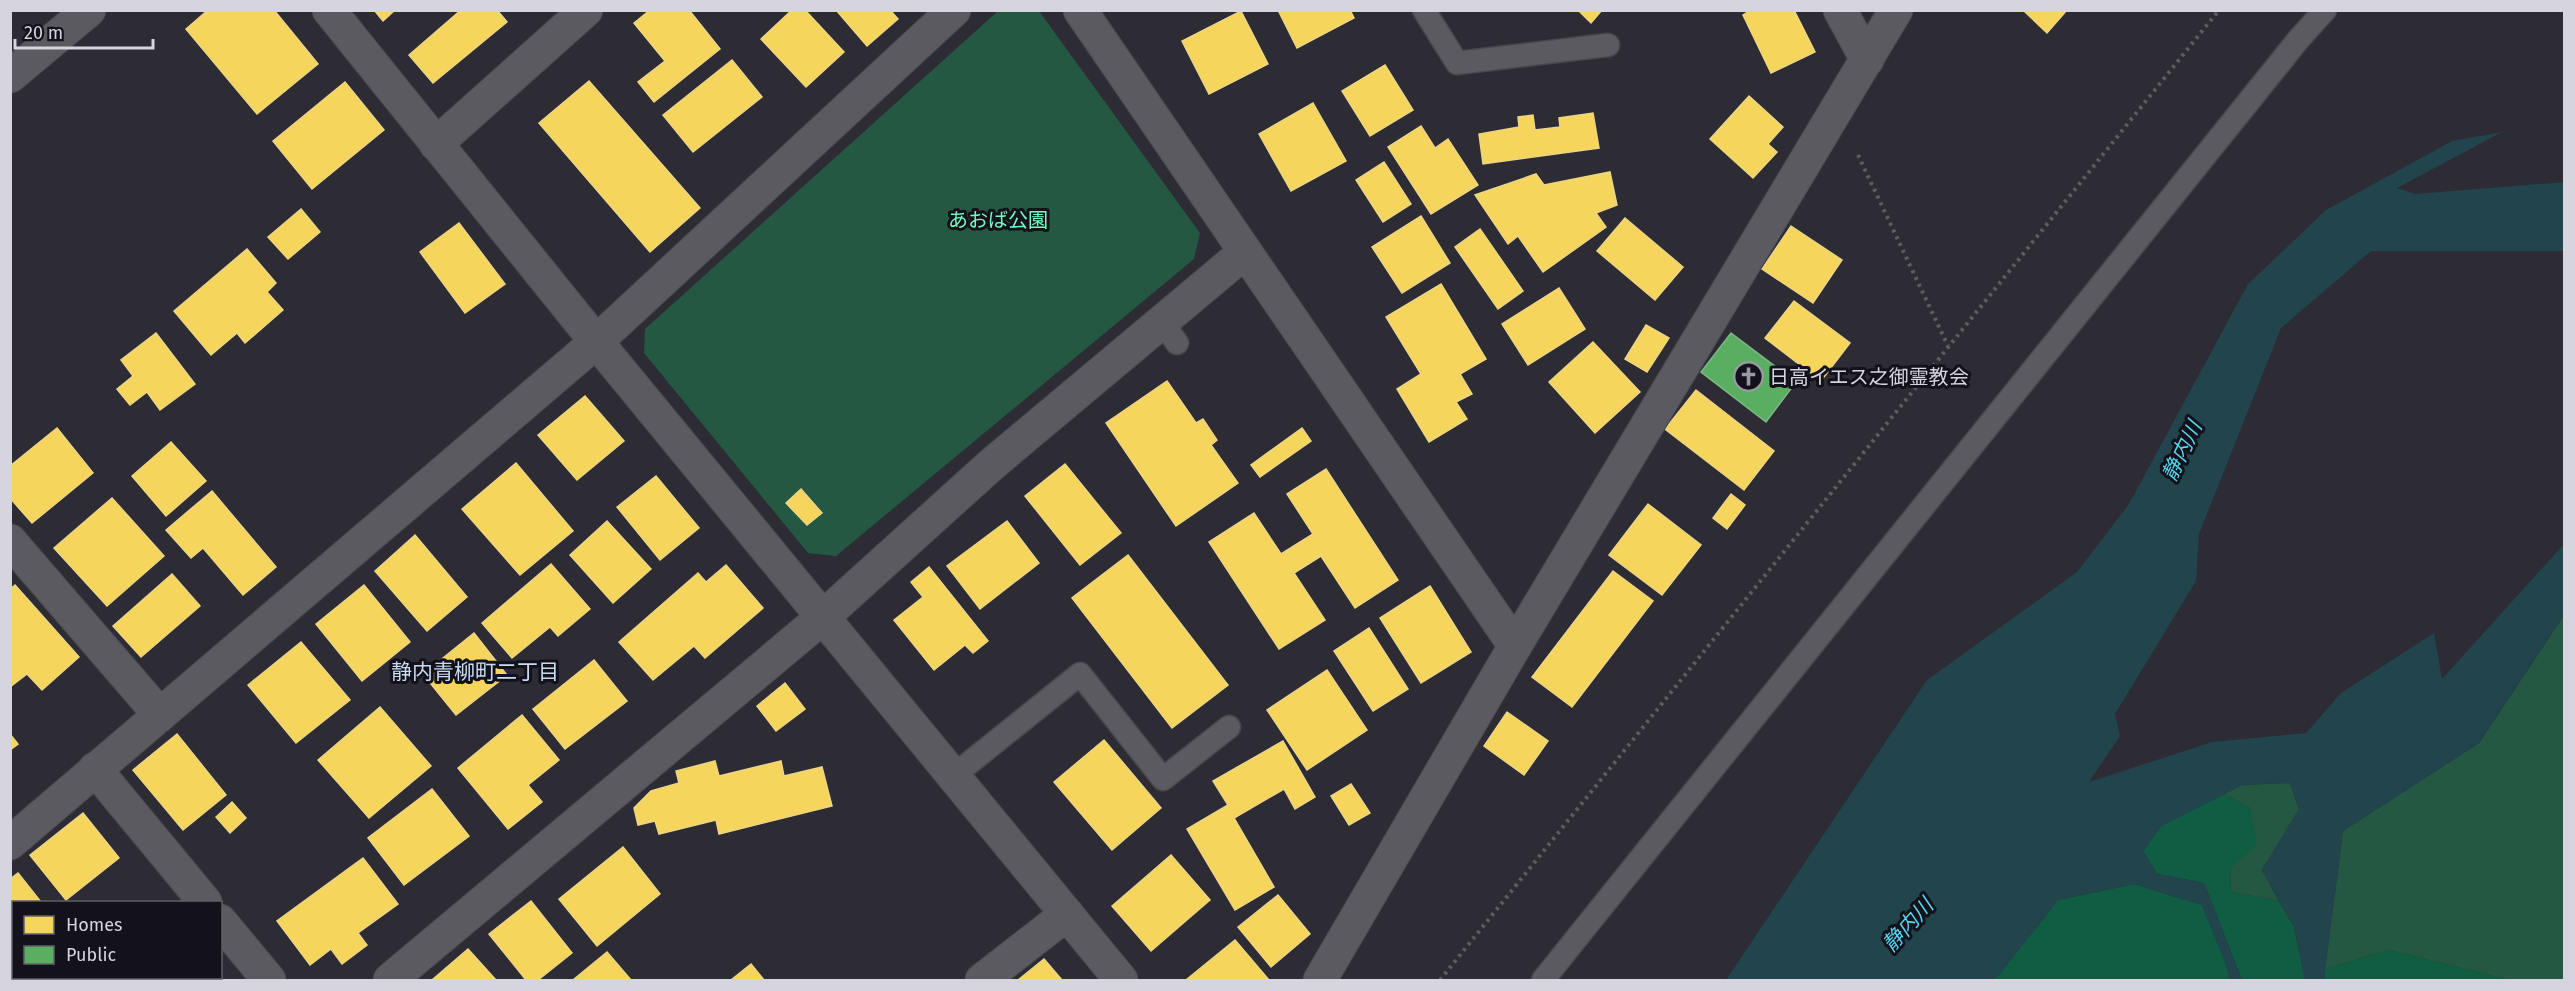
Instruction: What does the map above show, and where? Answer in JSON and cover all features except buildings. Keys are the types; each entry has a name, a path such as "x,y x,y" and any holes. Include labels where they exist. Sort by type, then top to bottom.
{"street":[{"path":"10,76 88,10"},
{"path":"329,10 596,342 1120,981"},
{"path":"436,144 586,10"},
{"path":"10,843 596,342 954,10"},
{"path":"1080,10 1515,646"},
{"path":"1840,10 1867,60"},
{"path":"1320,981 1515,646 1896,10"},
{"path":"390,981 823,616 991,465 1170,332 1245,252"},
{"path":"10,541 160,715"},
{"path":"95,769 203,901"},
{"path":"982,981 1066,914"},
{"path":"222,923 269,981"}],"lane":[{"path":"1424,10 1457,63 1608,45"},
{"path":"1543,981 2283,59 2325,10"},
{"path":"953,776 1080,674 1163,779 1229,727"}],"path":[{"path":"1440,981 2220,10"},
{"path":"1836,108 1948,346"}],"green space":[{"name":"あおば公園","path":"998,11 1039,11 1200,233 1194,259 836,556 808,553 644,353 645,329"},
{"path":"2564,615 2564,980 2509,980 2389,950 2325,969 2343,831 2479,743"},
{"path":"2290,783 2299,809 2262,870 2279,901 2231,892 2230,869 2250,808 2224,794 2242,785"},
{"path":"2224,794 2250,808 2257,844 2230,869 2231,892 2279,901 2294,927 2305,980 2242,980 2204,883 2157,874 2143,851 2161,826"},
{"path":"2134,884 2202,905 2225,961 2230,980 1989,980 1997,977 2058,900"},
{"path":"2389,950 2509,980 2324,980 2325,969"}],"water":[{"name":"静内川","path":"2502,132 2397,188 2415,194 2564,182 2564,251 2371,251 2281,328 2199,534 2196,581 2115,714 2120,736 2089,782 2212,742 2306,733 2341,693 2434,633 2442,679 2564,544 2564,615 2479,743 2343,831 2324,980 2305,980 2294,927 2262,870 2299,809 2290,783 2242,785 2161,826 2143,851 2157,874 2204,883 2242,980 2230,980 2225,961 2202,905 2134,884 2058,900 1997,977 1989,980 1726,980 1927,680 2077,572 2129,504 2248,284 2326,210 2452,141"}],"place":[{"name":"日高イエス之御霊教会","path":"1748,377"}],"district":[{"name":"静内青柳町二丁目","path":"475,672"}]}
